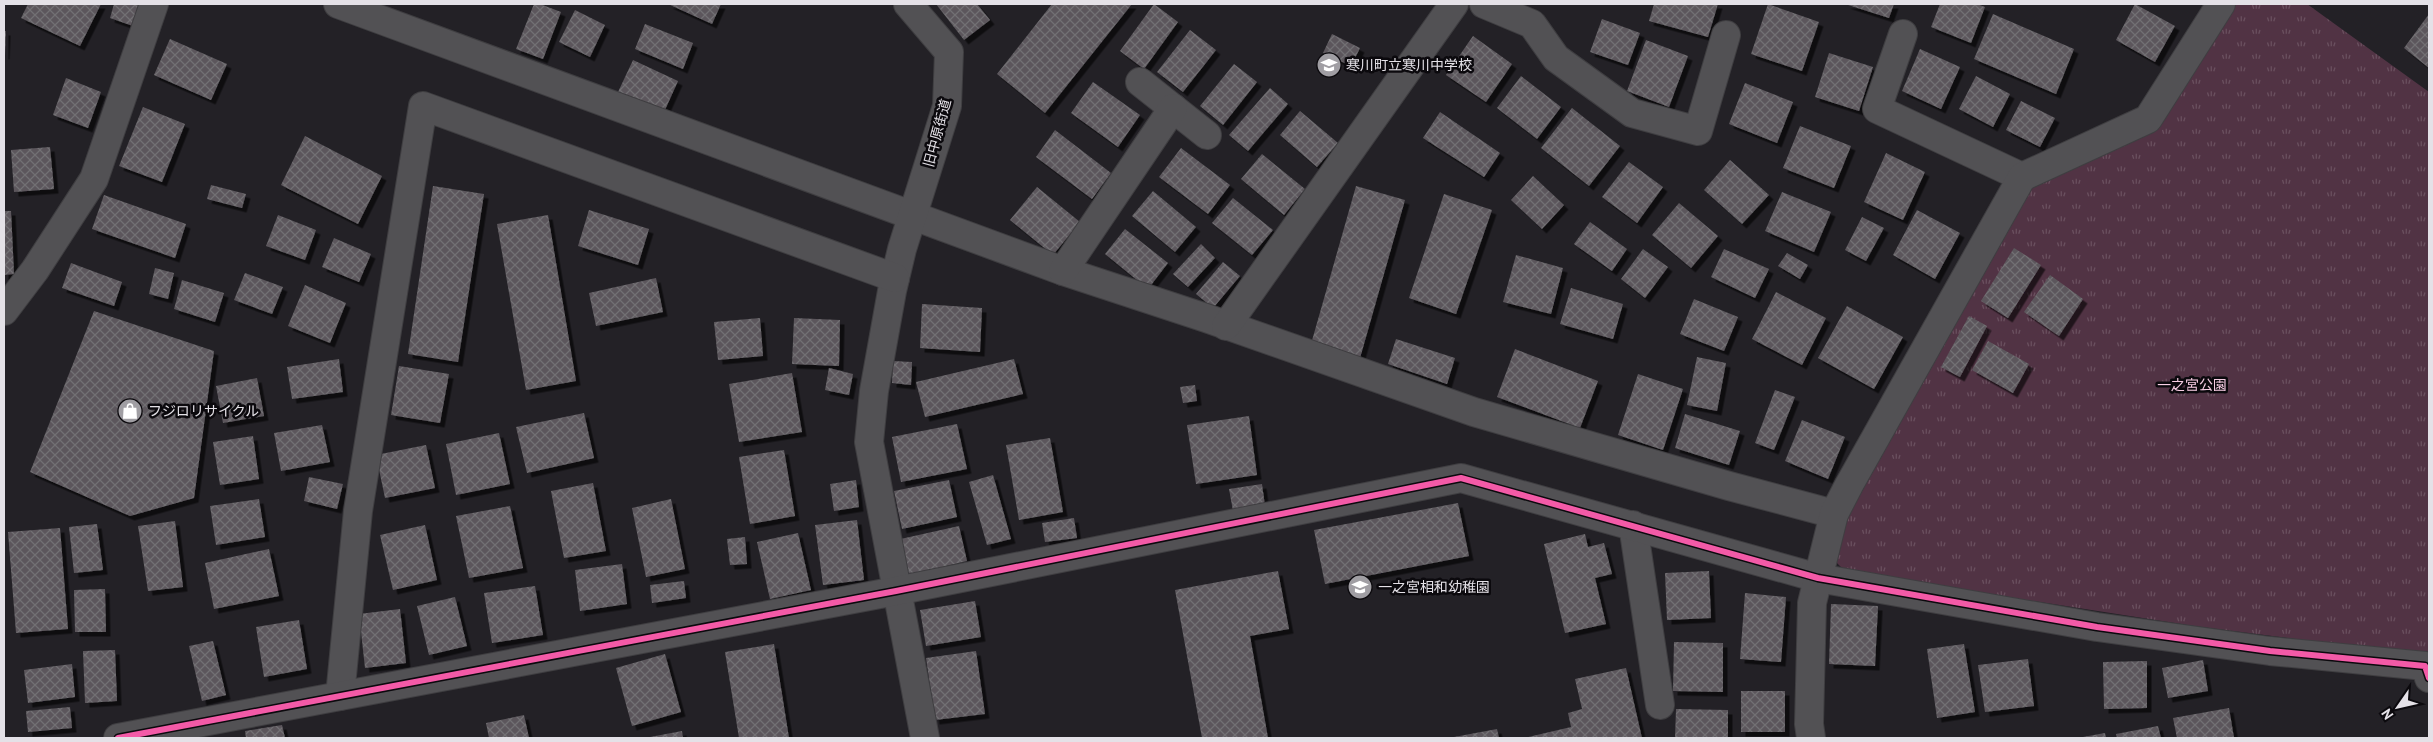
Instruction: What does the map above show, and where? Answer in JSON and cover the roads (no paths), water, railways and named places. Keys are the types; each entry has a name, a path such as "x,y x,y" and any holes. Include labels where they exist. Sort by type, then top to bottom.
{"street":[{"path":"4,310 35,270 94,179 154,4"},
{"path":"338,4 1063,271 1474,412 1729,486 1834,514"},
{"name":"旧中原街道","path":"908,4 949,52 947,106 895,278 874,391 869,442 925,738"},
{"path":"1226,326 1454,4"},
{"path":"1484,4 1532,24 1556,58 1632,113 1698,131 1726,35"},
{"path":"1811,738 1809,724 1812,603 1834,514 2022,177 2148,118 2220,4"},
{"path":"1903,34 1877,109 2022,177"},
{"path":"1140,82 1207,135"},
{"path":"340,696 358,512 422,106 895,278"},
{"path":"1063,271 1173,108"},
{"path":"118,738 896,591 1461,478 1818,578 2097,627 2270,651 2425,666 2429,678"},
{"path":"1633,525 1660,704"}],"place":[{"name":"寒川町立寒川中学校","path":"1329,65"},
{"name":"フジロリサイクル","path":"130,411"},
{"name":"一之宮相和幼稚園","path":"1360,587"}],"park label":[{"name":"一之宮公園","path":"2192,385"}]}
